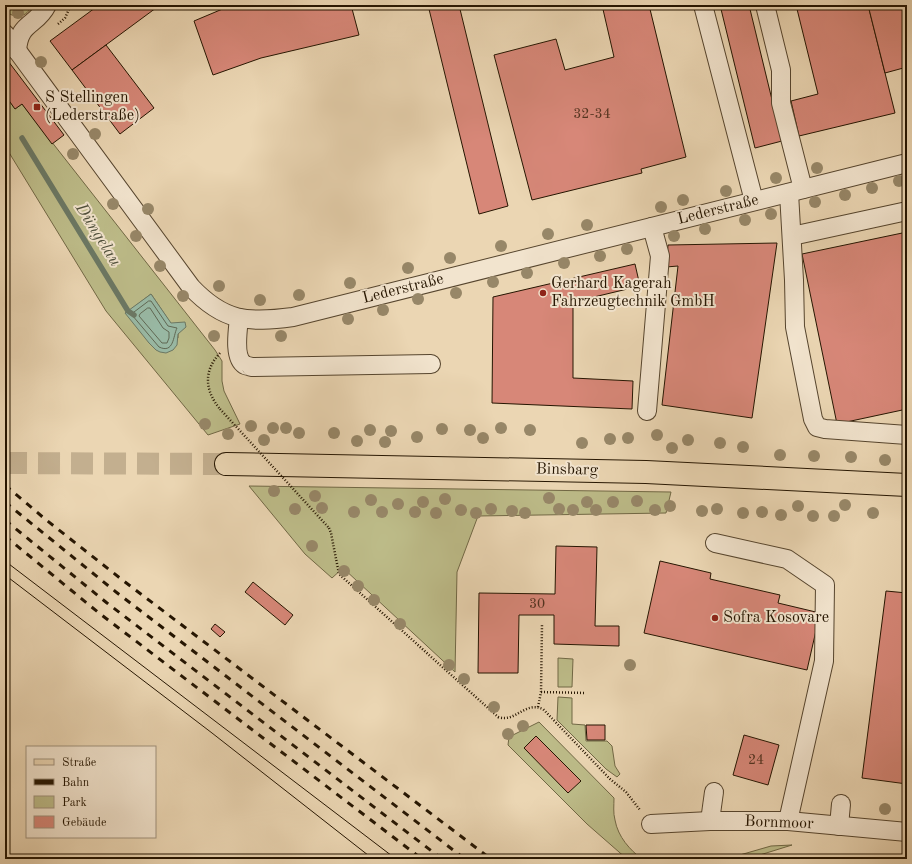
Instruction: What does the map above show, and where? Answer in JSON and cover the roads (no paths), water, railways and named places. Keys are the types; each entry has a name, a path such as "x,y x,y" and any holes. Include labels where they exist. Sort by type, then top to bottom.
{"main road":[{"name":"Binsbarg","path":"226,464 646,472 907,485"}],"street":[{"path":"17,51 18,41 22,32 44,11 47,5"},
{"path":"703,5 754,201"},
{"path":"765,5 781,70 781,103 796,191 792,236 795,327 813,418 816,427 825,429 907,435"},
{"name":"Lederstraße","path":"5,34 191,287 202,299 215,308 239,318 254,320 293,317 907,163"},
{"path":"792,236 907,210"},
{"path":"647,411 660,256 652,227"},
{"path":"239,318 236,341 238,353 242,362 251,367 431,364"},
{"path":"715,544 788,559 825,585 824,661 788,821"},
{"path":"710,821 714,792"},
{"path":"839,826 841,804"},
{"name":"Bornmoor","path":"651,824 710,821 788,821 907,832"}],"water":[{"path":"151,294 171,323 185,322 186,327 178,334 177,345 173,350 166,353 156,350 125,313"}],"waterway":[{"name":"Düngelau","path":"22,138 128,311 134,315"}],"tunnel":[{"path":"5,463 226,464"}],"tram line":[{"path":"5,561 396,859"},
{"path":"5,575 212,733 373,859"}],"railway":[{"path":"5,485 45,519 125,582 491,859"},
{"path":"5,502 116,592 465,859"},
{"path":"5,520 107,603 442,859"},
{"path":"5,536 99,613 422,859"}],"place":[{"name":"S Stellingen (Lederstraße)","path":"37,107"},
{"name":"Gerhard Kagerah Fahrzeugtechnik GmbH","path":"543,293"},
{"name":"Sofra Kosovare","path":"715,618"}]}
